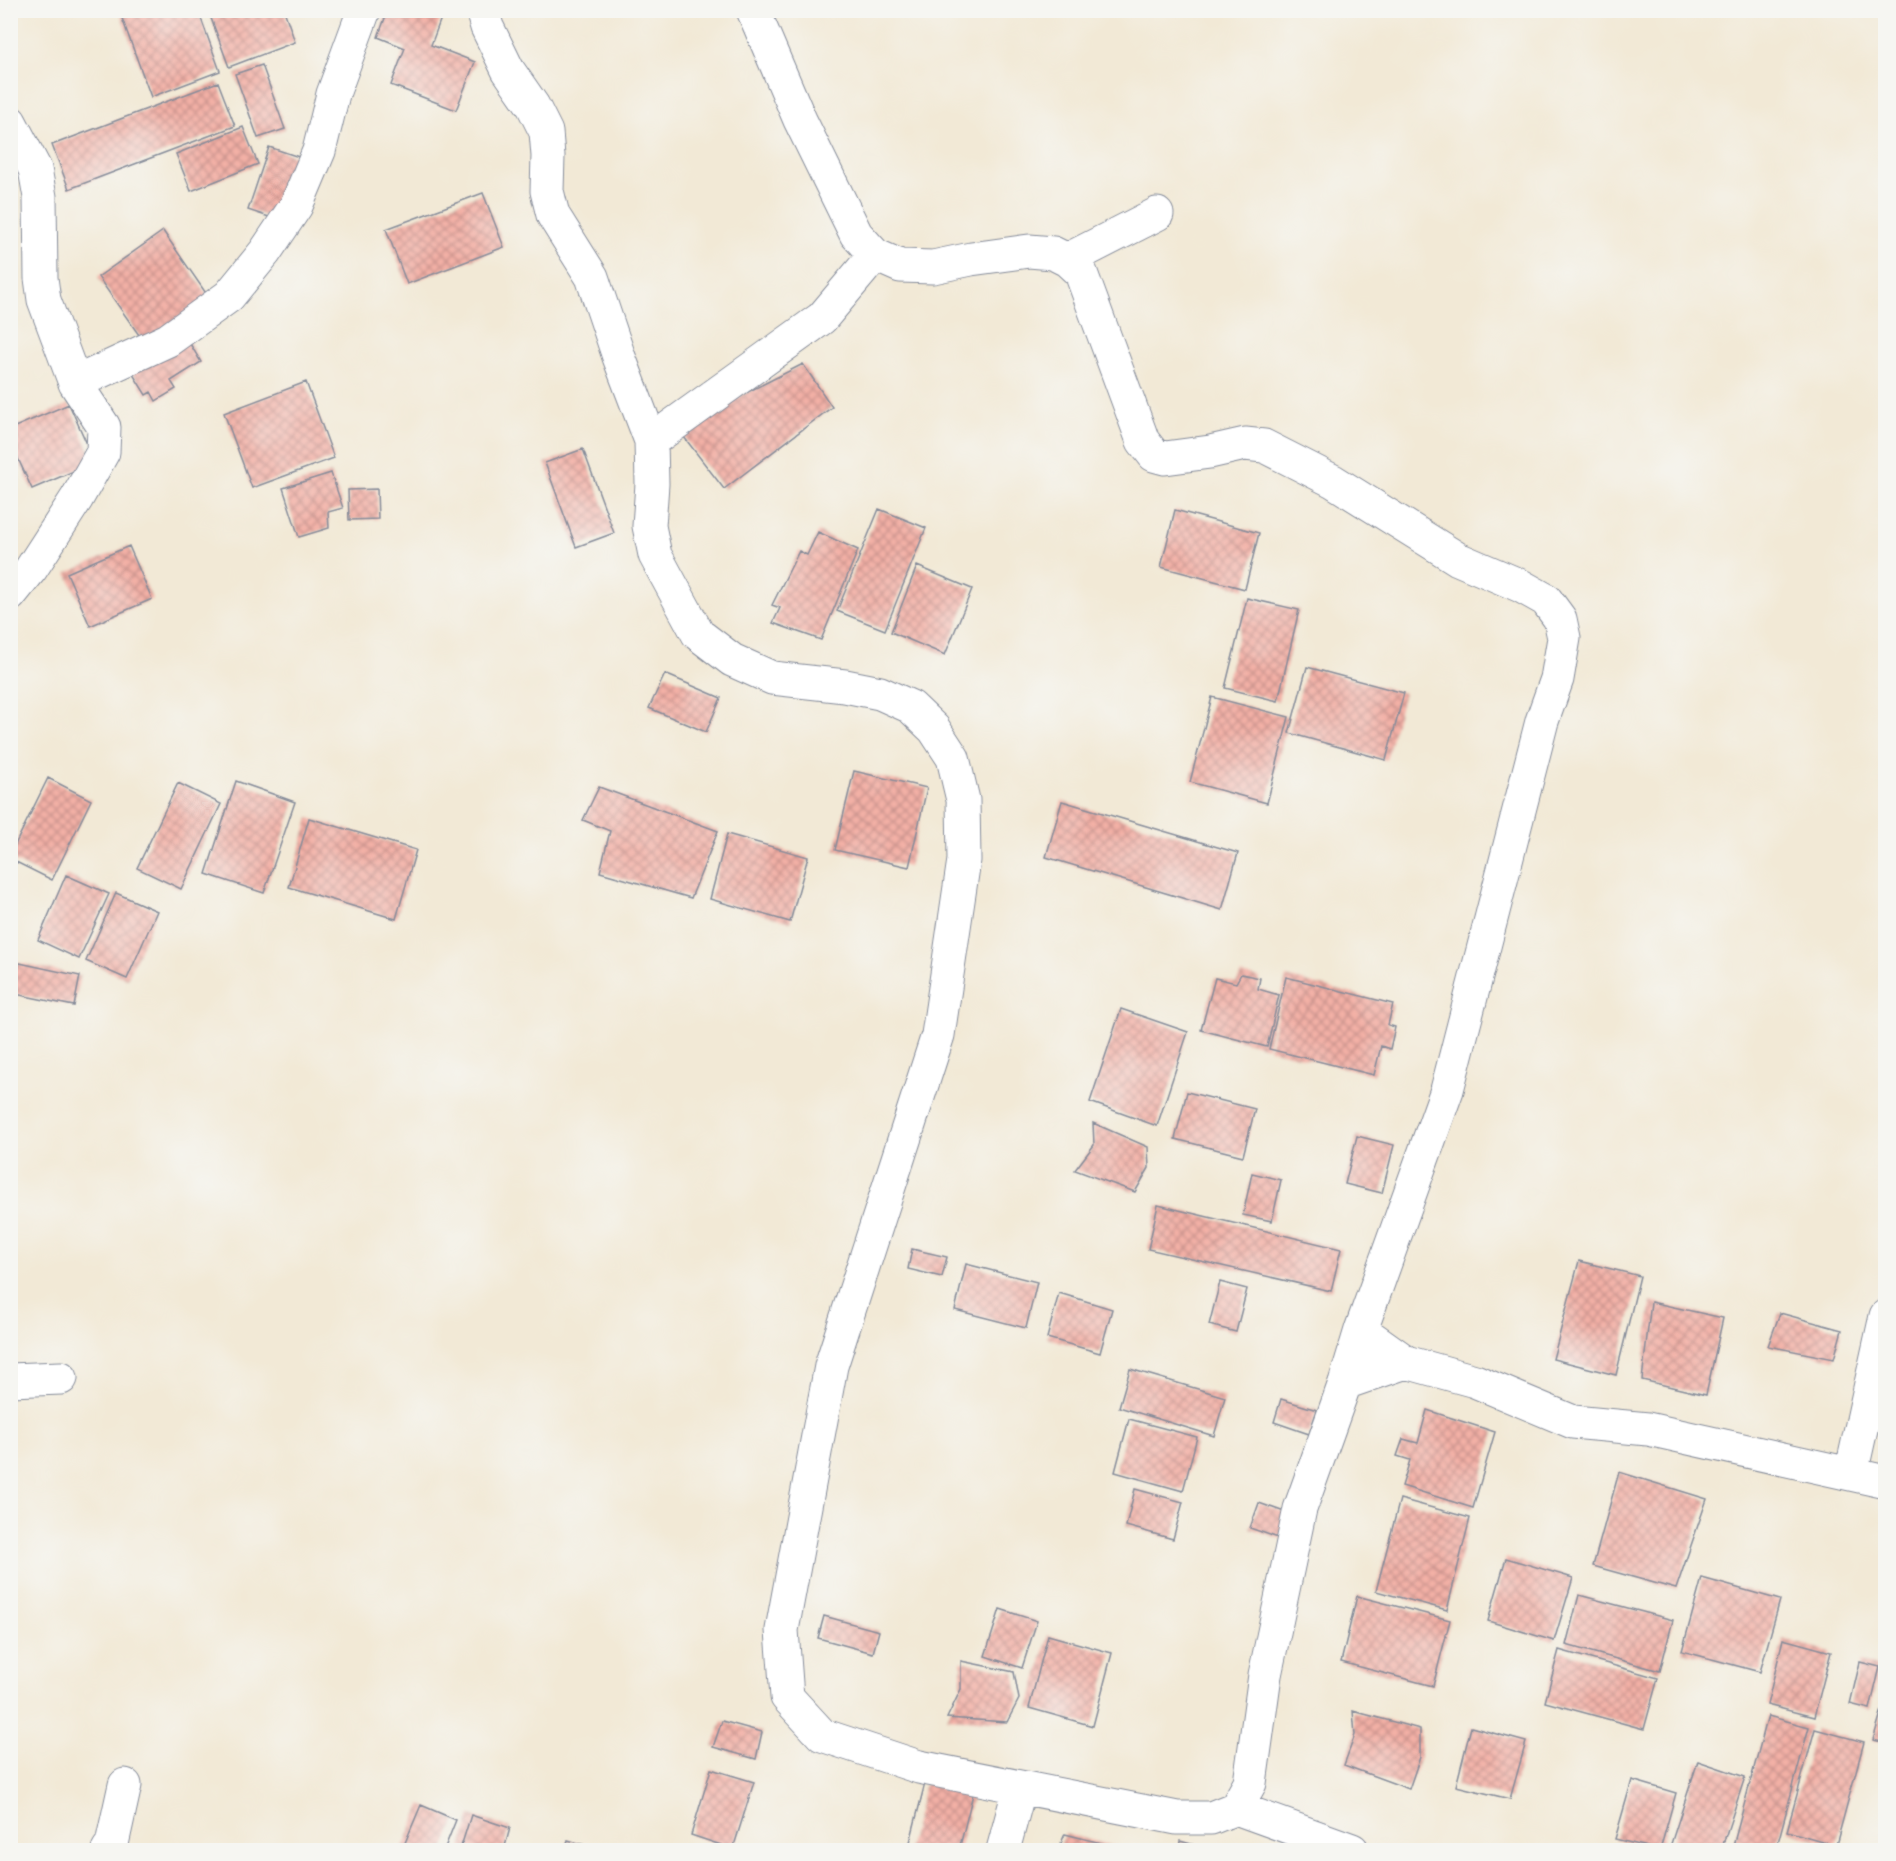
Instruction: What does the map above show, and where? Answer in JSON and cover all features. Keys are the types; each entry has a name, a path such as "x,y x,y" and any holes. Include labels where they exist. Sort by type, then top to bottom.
{"street":[{"path":"75,382 168,340 229,296 265,252 296,206 320,151 333,94 357,36 364,10"},
{"path":"482,10 487,27 508,70 533,106 546,132 547,191 553,216 592,277 651,441 652,484 649,526 655,555 698,634 732,660 772,678 845,686 880,693 911,707 934,729 953,758 963,800 964,860 938,1035 831,1366 782,1630 787,1697 822,1735 920,1767 1177,1818 1211,1818 1236,1809 1352,1851"},
{"path":"753,10 800,120 856,234 875,255 900,266 933,267 1029,251 1053,253 1067,260 1081,273 1143,441 1154,455 1172,458 1245,444 1264,446 1333,481 1458,559 1521,586 1546,600 1560,620 1564,638 1557,679 1542,721 1447,1090 1300,1509 1265,1675 1250,1782 1236,1809"},
{"path":"10,123 34,169 40,197 41,278 44,300 75,382 104,427 103,452 77,498 31,569 10,595"},
{"path":"1067,260 1157,214"},
{"path":"651,441 822,318 875,255"},
{"path":"1851,1474 1886,1316"},
{"path":"1361,1330 1406,1362 1475,1381 1573,1422 1648,1429 1886,1482"},
{"path":"1345,1383 1406,1362"},
{"path":"10,1380 61,1378"},
{"path":"108,1851 112,1844 125,1785"},
{"path":"1003,1851 1020,1787"}],"building":[{"path":"119,10 198,10 220,71 151,97"},
{"path":"208,10 284,10 295,42 229,67"},
{"path":"388,10 444,10 431,45 475,62 456,110 391,85 405,48 378,37"},
{"path":"262,65 285,129 258,138 235,74"},
{"path":"218,82 235,126 69,189 52,145"},
{"path":"243,127 258,164 191,191 176,154"},
{"path":"269,147 299,157 278,220 248,210"},
{"path":"483,193 504,247 407,284 386,229"},
{"path":"163,231 210,299 146,345 98,277"},
{"path":"186,337 201,362 171,381 176,389 156,401 151,392 146,395 131,371"},
{"path":"803,364 832,407 724,489 677,428"},
{"path":"306,382 334,458 252,488 224,413"},
{"path":"69,404 95,462 32,489 15,452 10,454 10,429"},
{"path":"583,449 614,533 576,547 545,463"},
{"path":"331,473 343,508 328,512 329,528 299,537 283,488"},
{"path":"377,489 378,519 349,520 348,490"},
{"path":"879,509 926,528 885,630 837,611"},
{"path":"1175,510 1259,533 1245,589 1161,567"},
{"path":"818,532 858,550 821,640 773,623 780,608 772,605 799,551 807,555"},
{"path":"129,546 152,599 90,626 67,573"},
{"path":"917,566 972,589 945,655 891,632"},
{"path":"1247,598 1299,610 1278,701 1225,688"},
{"path":"1307,667 1404,693 1386,760 1289,733"},
{"path":"665,674 721,698 706,732 649,708"},
{"path":"1212,697 1289,717 1267,803 1190,782"},
{"path":"854,771 927,788 909,867 835,850"},
{"path":"48,778 91,800 52,880 10,859"},
{"path":"236,781 295,802 264,893 206,874"},
{"path":"178,783 221,804 181,889 137,868"},
{"path":"599,787 718,831 691,898 600,872 610,831 583,820"},
{"path":"1062,801 1238,853 1222,910 1046,857"},
{"path":"309,818 416,850 396,919 289,887"},
{"path":"727,834 808,857 790,922 710,899"},
{"path":"66,875 109,894 79,959 38,940"},
{"path":"116,893 157,911 127,979 86,961"},
{"path":"15,962 80,976 74,1006 10,993"},
{"path":"1241,974 1260,978 1258,989 1279,995 1267,1047 1201,1030 1215,978 1236,983"},
{"path":"1286,977 1393,1004 1388,1025 1395,1027 1390,1049 1381,1046 1374,1075 1269,1049"},
{"path":"1121,1009 1188,1032 1157,1126 1090,1102"},
{"path":"1187,1092 1255,1109 1243,1156 1175,1139"},
{"path":"1093,1123 1148,1147 1149,1168 1135,1192 1075,1170 1094,1145"},
{"path":"1357,1136 1394,1145 1382,1193 1345,1184"},
{"path":"1252,1173 1281,1180 1272,1221 1243,1215"},
{"path":"1158,1205 1341,1249 1331,1291 1148,1249"},
{"path":"912,1249 947,1257 942,1277 908,1269"},
{"path":"1579,1261 1640,1276 1616,1375 1553,1359"},
{"path":"966,1264 1037,1282 1026,1328 955,1310"},
{"path":"1220,1282 1247,1289 1236,1332 1209,1325"},
{"path":"1059,1293 1112,1309 1100,1353 1047,1338"},
{"path":"1651,1302 1723,1318 1706,1395 1642,1380"},
{"path":"1780,1313 1842,1330 1834,1359 1768,1346"},
{"path":"1130,1369 1225,1397 1214,1436 1119,1407"},
{"path":"1281,1399 1317,1410 1309,1434 1274,1422"},
{"path":"1427,1410 1495,1432 1473,1508 1402,1486 1410,1460 1397,1456 1403,1439 1418,1443"},
{"path":"1129,1419 1197,1437 1183,1491 1115,1472"},
{"path":"1619,1472 1707,1499 1676,1589 1593,1566"},
{"path":"1135,1489 1183,1502 1173,1539 1126,1526"},
{"path":"1400,1499 1470,1518 1447,1610 1376,1591"},
{"path":"1259,1503 1290,1514 1281,1539 1250,1528"},
{"path":"1506,1558 1573,1578 1554,1641 1488,1621"},
{"path":"1702,1578 1780,1600 1760,1672 1682,1651"},
{"path":"1579,1595 1673,1620 1660,1671 1566,1645"},
{"path":"1357,1596 1450,1620 1433,1686 1341,1662"},
{"path":"1000,1609 1037,1621 1022,1668 985,1656"},
{"path":"824,1616 879,1631 873,1653 818,1638"},
{"path":"1048,1635 1112,1653 1093,1726 1029,1708"},
{"path":"1783,1639 1831,1652 1814,1717 1767,1705"},
{"path":"1559,1650 1658,1678 1644,1729 1545,1702"},
{"path":"961,1661 1014,1672 1019,1699 1007,1722 947,1718 961,1689"},
{"path":"1860,1662 1880,1667 1870,1709 1850,1704"},
{"path":"1886,1696 1886,1743 1873,1740"},
{"path":"1353,1711 1420,1729 1420,1757 1409,1789 1344,1765 1355,1735"},
{"path":"1768,1716 1809,1727 1776,1850 1732,1850"},
{"path":"722,1721 762,1732 756,1759 713,1747"},
{"path":"1471,1727 1526,1742 1510,1799 1456,1786"},
{"path":"1815,1729 1864,1742 1836,1845 1787,1831"},
{"path":"1698,1761 1745,1777 1721,1850 1669,1850"},
{"path":"711,1769 754,1782 733,1849 691,1835"},
{"path":"1632,1780 1676,1793 1660,1850 1615,1839"},
{"path":"925,1783 973,1794 959,1850 908,1850"},
{"path":"421,1805 456,1820 444,1850 402,1850"},
{"path":"471,1815 510,1828 504,1850 460,1850"},
{"path":"1065,1834 1129,1850 1058,1850"},
{"path":"568,1840 604,1850 565,1850"},
{"path":"1180,1841 1213,1850 1179,1850"}]}
